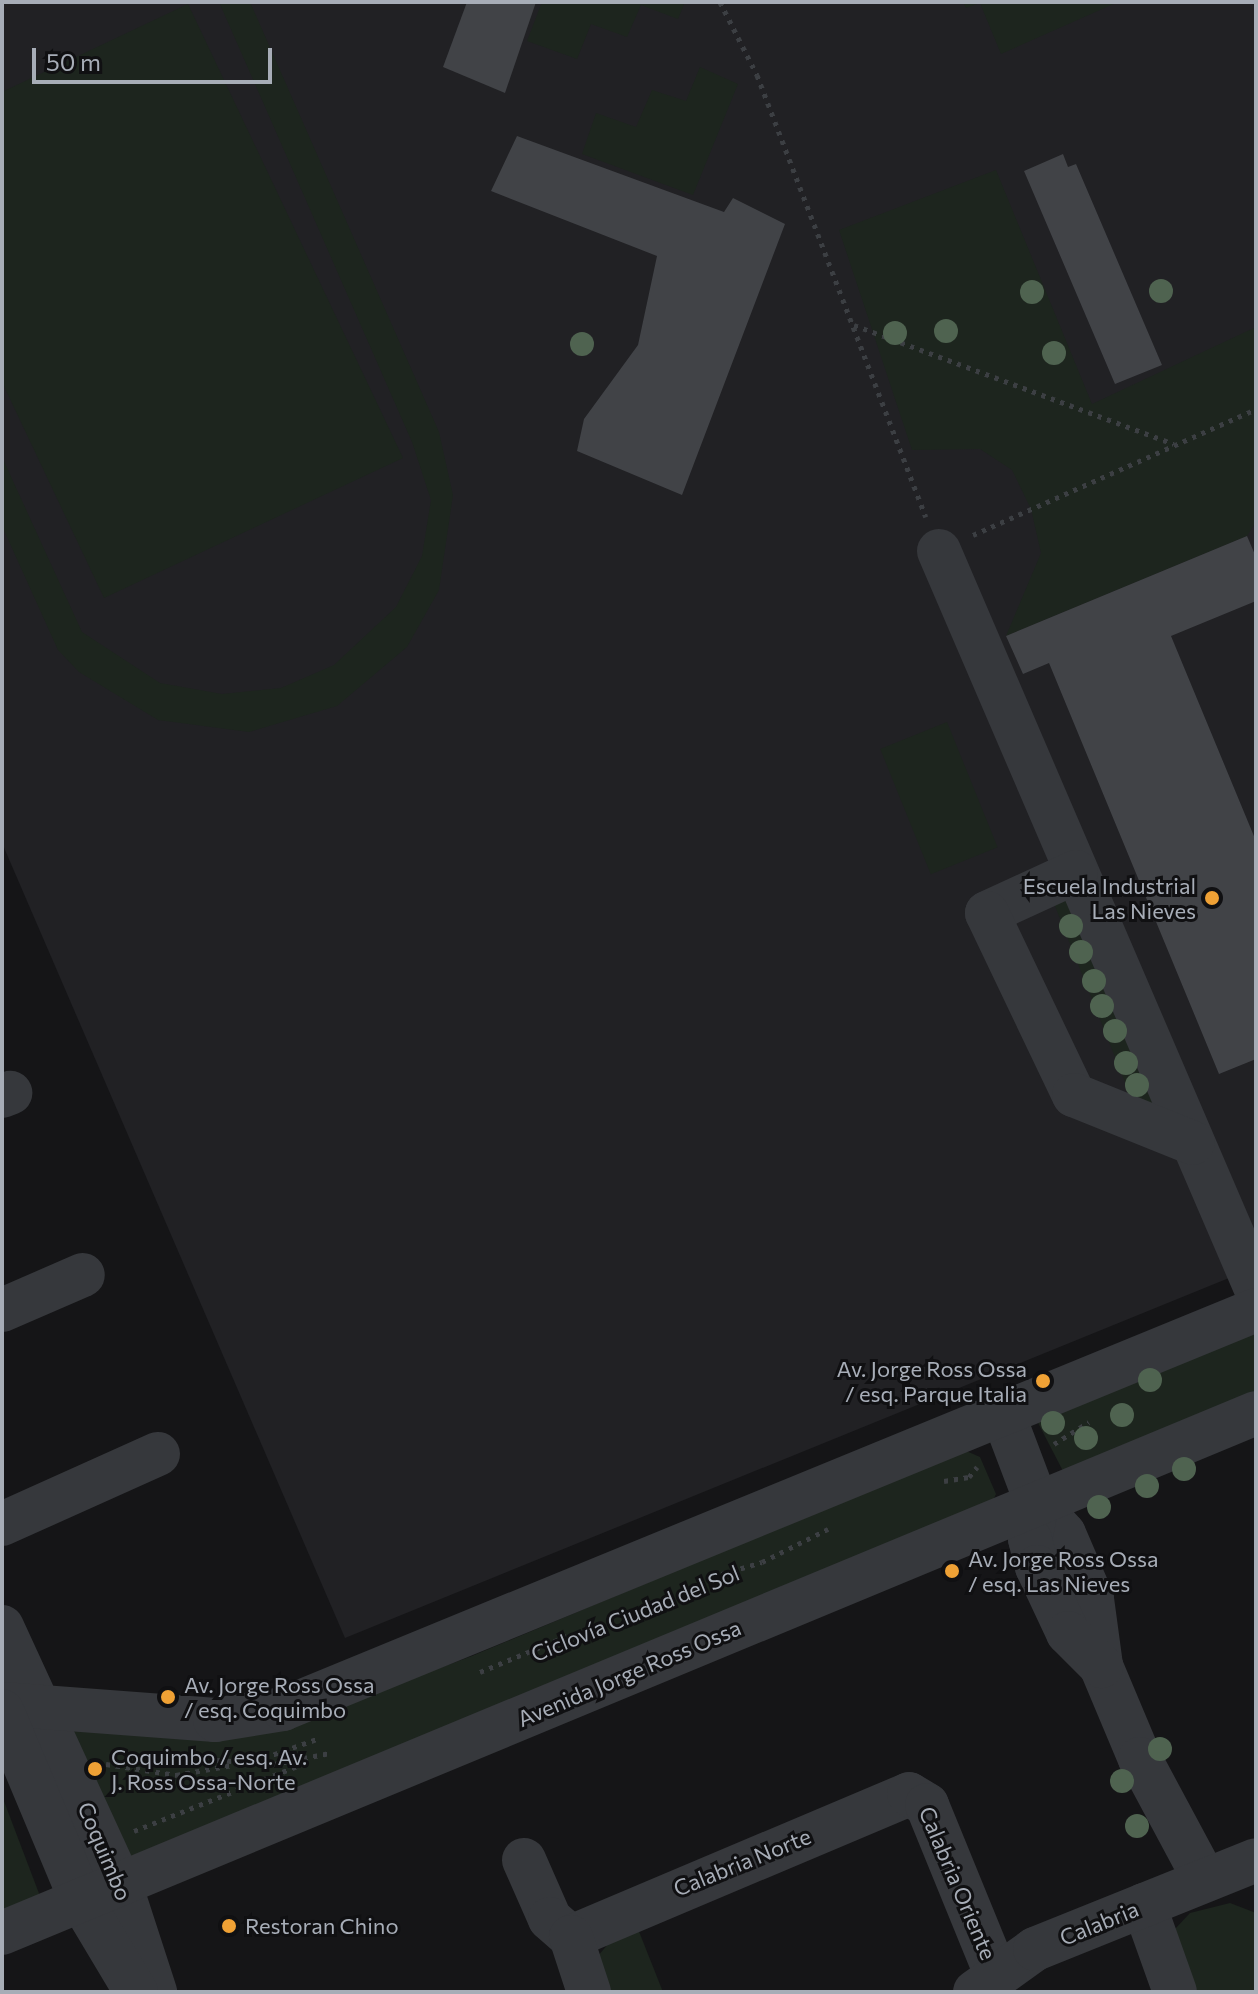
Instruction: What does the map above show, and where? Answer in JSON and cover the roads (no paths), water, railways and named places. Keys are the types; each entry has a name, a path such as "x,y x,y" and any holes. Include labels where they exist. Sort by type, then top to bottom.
{"street":[{"path":"939,551 1256,1289"},
{"path":"1076,872 987,913 1074,1095 1193,1143"},
{"path":"2,1310 83,1275"},
{"path":"15,1707 215,1720 283,1709 1256,1310"},
{"name":"Avenida Jorge Ross Ossa","path":"2,1933 1256,1413"},
{"path":"1003,1414 1037,1504 1064,1534 1092,1599 1101,1666 1140,1759 1175,1893 1175,1992"},
{"path":"2,1524 158,1454"},
{"name":"Coquimbo","path":"2,1627 15,1707 101,1892 155,1992"},
{"name":"Coquimbo","path":"15,1707 103,1843 101,1892 136,1992"},
{"name":"Calabria Norte","path":"571,1937 916,1795"},
{"name":"Calabria Oriente","path":"916,1795 927,1805 985,1983"},
{"path":"524,1860 550,1919 571,1937 589,1992"},
{"name":"Calabria","path":"985,1983 1035,1949 1175,1893 1253,1866"}],"place":[{"name":"Escuela Industrial Las Nieves","path":"1212,898"},
{"name":"Av. Jorge Ross Ossa / esq. Parque Italia","path":"1043,1381"},
{"name":"Av. Jorge Ross Ossa / esq. Las Nieves","path":"952,1571"},
{"name":"Av. Jorge Ross Ossa / esq. Coquimbo","path":"168,1697"},
{"name":"Coquimbo / esq. Av. J. Ross Ossa-Norte","path":"95,1769"},
{"name":"Restoran Chino","path":"229,1926"}]}
